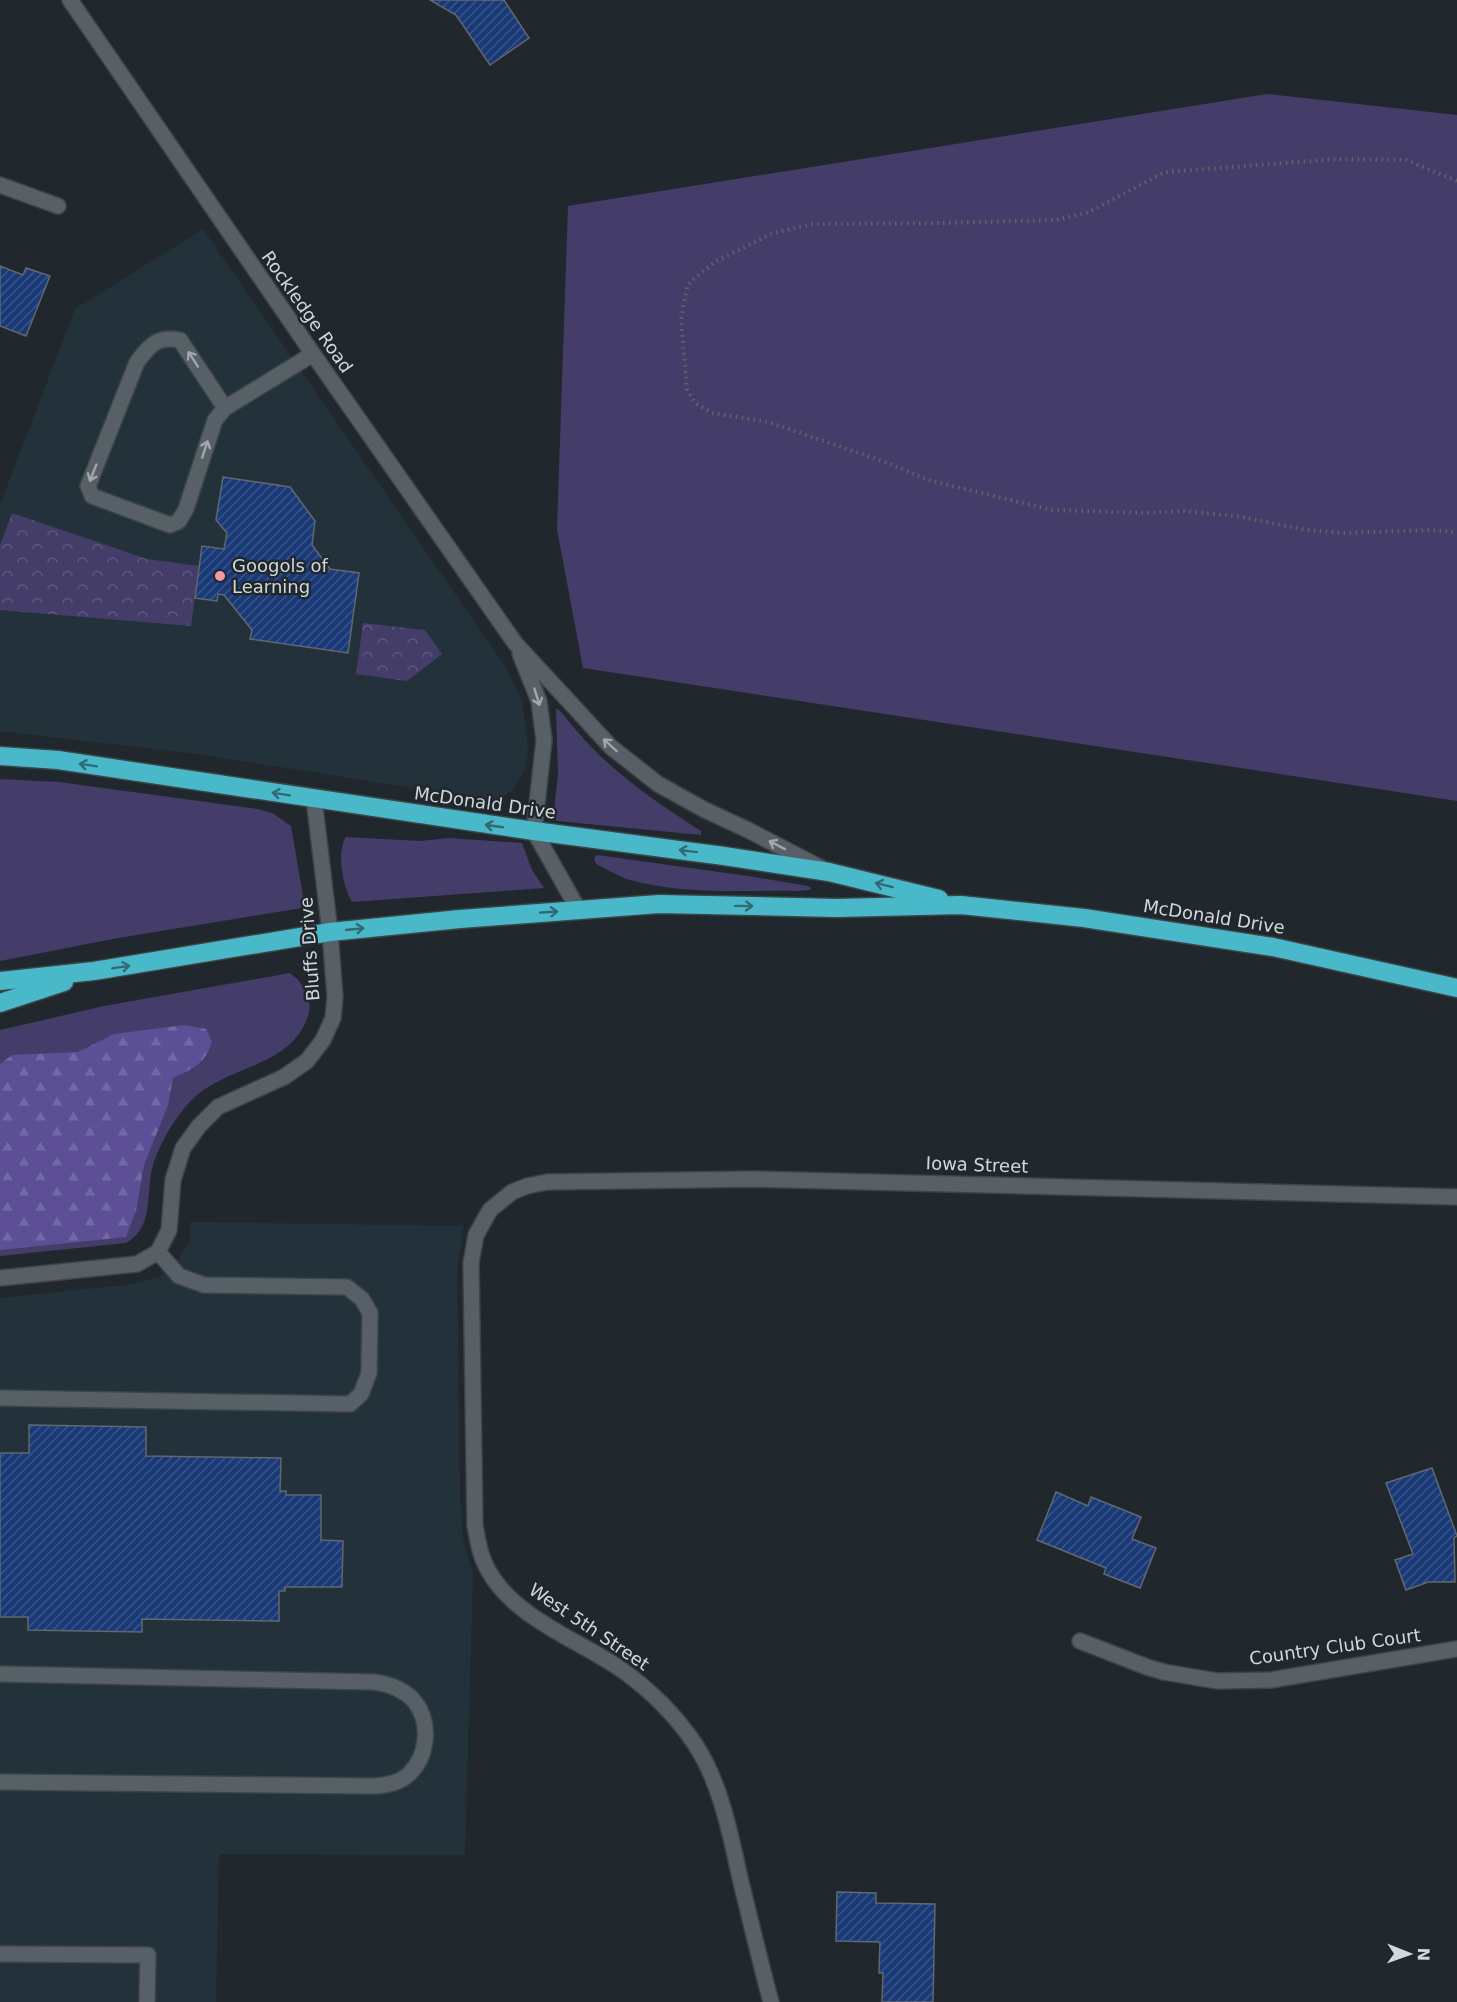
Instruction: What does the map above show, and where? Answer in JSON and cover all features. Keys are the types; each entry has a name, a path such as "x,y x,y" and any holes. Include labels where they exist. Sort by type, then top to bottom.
{"highway":[{"name":"McDonald Drive","path":"0,756 58,760 534,831 829,872 961,905"},
{"name":"McDonald Drive","path":"0,981 94,971 330,932 578,909 659,904 837,909 961,905 1084,918 1273,946 1457,988"},
{"path":"0,1003 94,971"}],"street":[{"name":"Rockledge Road","path":"70,0 312,354 515,643"},
{"path":"0,185 58,206"},
{"path":"225,408 180,340 165,338 150,346 136,362 88,486 92,496 170,525 179,521 186,509 215,420 225,408 312,354"},
{"path":"515,643 539,701 544,740 534,831 578,909"},
{"path":"515,643 611,747 658,784 829,872"},
{"name":"Bluffs Drive","path":"158,1252 169,1230 173,1180 183,1148 199,1126 218,1107 284,1077 307,1062 323,1040 333,1018 335,997 330,932 314,799"},
{"name":"Iowa Street","path":"500,1201 512,1192 547,1182 756,1179 1457,1197"},
{"name":"West 5th Street","path":"500,1201 490,1210 476,1235 471,1263 475,1526 480,1551 498,1586 520,1606 549,1627 621,1670 674,1716 696,1746 714,1782 726,1817 771,2002"},
{"path":"0,1278 136,1263 158,1252 179,1276 204,1285 347,1287 362,1299 370,1314 369,1373 361,1394 350,1404 0,1398"},
{"name":"Country Club Court","path":"1080,1641 1155,1670 1217,1681 1271,1680 1457,1649"},
{"path":"0,1674 374,1682 402,1691 415,1702 423,1718 426,1737 421,1758 408,1775 392,1784 375,1786 0,1782"},
{"path":"0,1954 148,1955 147,2002"}],"path":[{"path":"1457,181 1406,160 1338,159 1165,172 1089,212 1057,220 811,224 771,234 716,261 690,281 681,319 687,389 691,398 700,407 712,413 768,422 888,463 927,480 1052,510 1147,513 1184,511 1236,516 1307,530 1342,533 1431,530 1457,532"}],"shaded area":[{"name":"Googols of Learning","path":"203,229 507,669 522,701 528,751 524,771 512,791 495,801 198,754 0,731 0,505 75,309"},
{"path":"190,1222 463,1226 457,1275 460,1494 463,1539 473,1573 465,1855 219,1854 216,2002 0,2002 0,1298 126,1285 160,1277 177,1262 190,1241"}],"green space":[{"path":"1267,94 1457,115 1457,801 583,668 557,529 568,206"},
{"path":"12,513 147,559 199,566 191,626 0,610 0,545"},
{"path":"363,623 425,630 442,654 407,681 356,674"},
{"path":"556,708 609,764 643,792 701,831 701,835 557,821 554,818 558,773"},
{"path":"0,779 59,782 258,809 272,813 291,826 304,902 302,908 118,938 0,961"},
{"path":"346,837 420,841 449,838 522,843 532,870 544,888 352,902 346,888 341,861 341,852"},
{"path":"597,855 748,876 811,888 798,891 714,891 650,885 626,879 596,864 594,858"},
{"path":"290,973 302,985 309,1000 309,1012 302,1030 277,1054 211,1086 196,1096 182,1111 170,1128 156,1156 145,1218 135,1236 126,1243 0,1256 0,1030 104,1006"},
{"path":"184,1025 206,1029 212,1042 202,1061 173,1078 168,1105 144,1165 136,1211 126,1237 0,1250 0,1064 12,1055 78,1052 114,1034"}],"building":[{"path":"430,0 504,0 529,38 490,65 456,15"},
{"path":"0,266 23,275 26,268 50,276 26,336 0,326"},
{"path":"223,477 290,487 315,521 312,545 330,569 359,573 348,653 250,639 252,630 224,595 218,594 217,601 195,598 202,546 224,549 227,533 216,520"},
{"path":"29,1425 146,1427 146,1456 281,1458 280,1491 286,1491 286,1495 321,1495 321,1540 343,1541 342,1587 285,1587 285,1591 279,1591 279,1621 142,1619 142,1632 28,1630 28,1617 0,1617 0,1453 29,1453"},
{"path":"1432,1468 1457,1536 1454,1538 1455,1582 1428,1582 1406,1590 1395,1560 1413,1554 1386,1483"},
{"path":"1056,1492 1088,1506 1091,1497 1141,1517 1132,1539 1156,1548 1140,1588 1104,1574 1106,1568 1037,1540"},
{"path":"837,1892 876,1893 876,1903 935,1904 933,2002 882,2002 883,1973 879,1973 880,1942 836,1941"}],"place":[{"name":"Googols of Learning","path":"220,576"}]}
